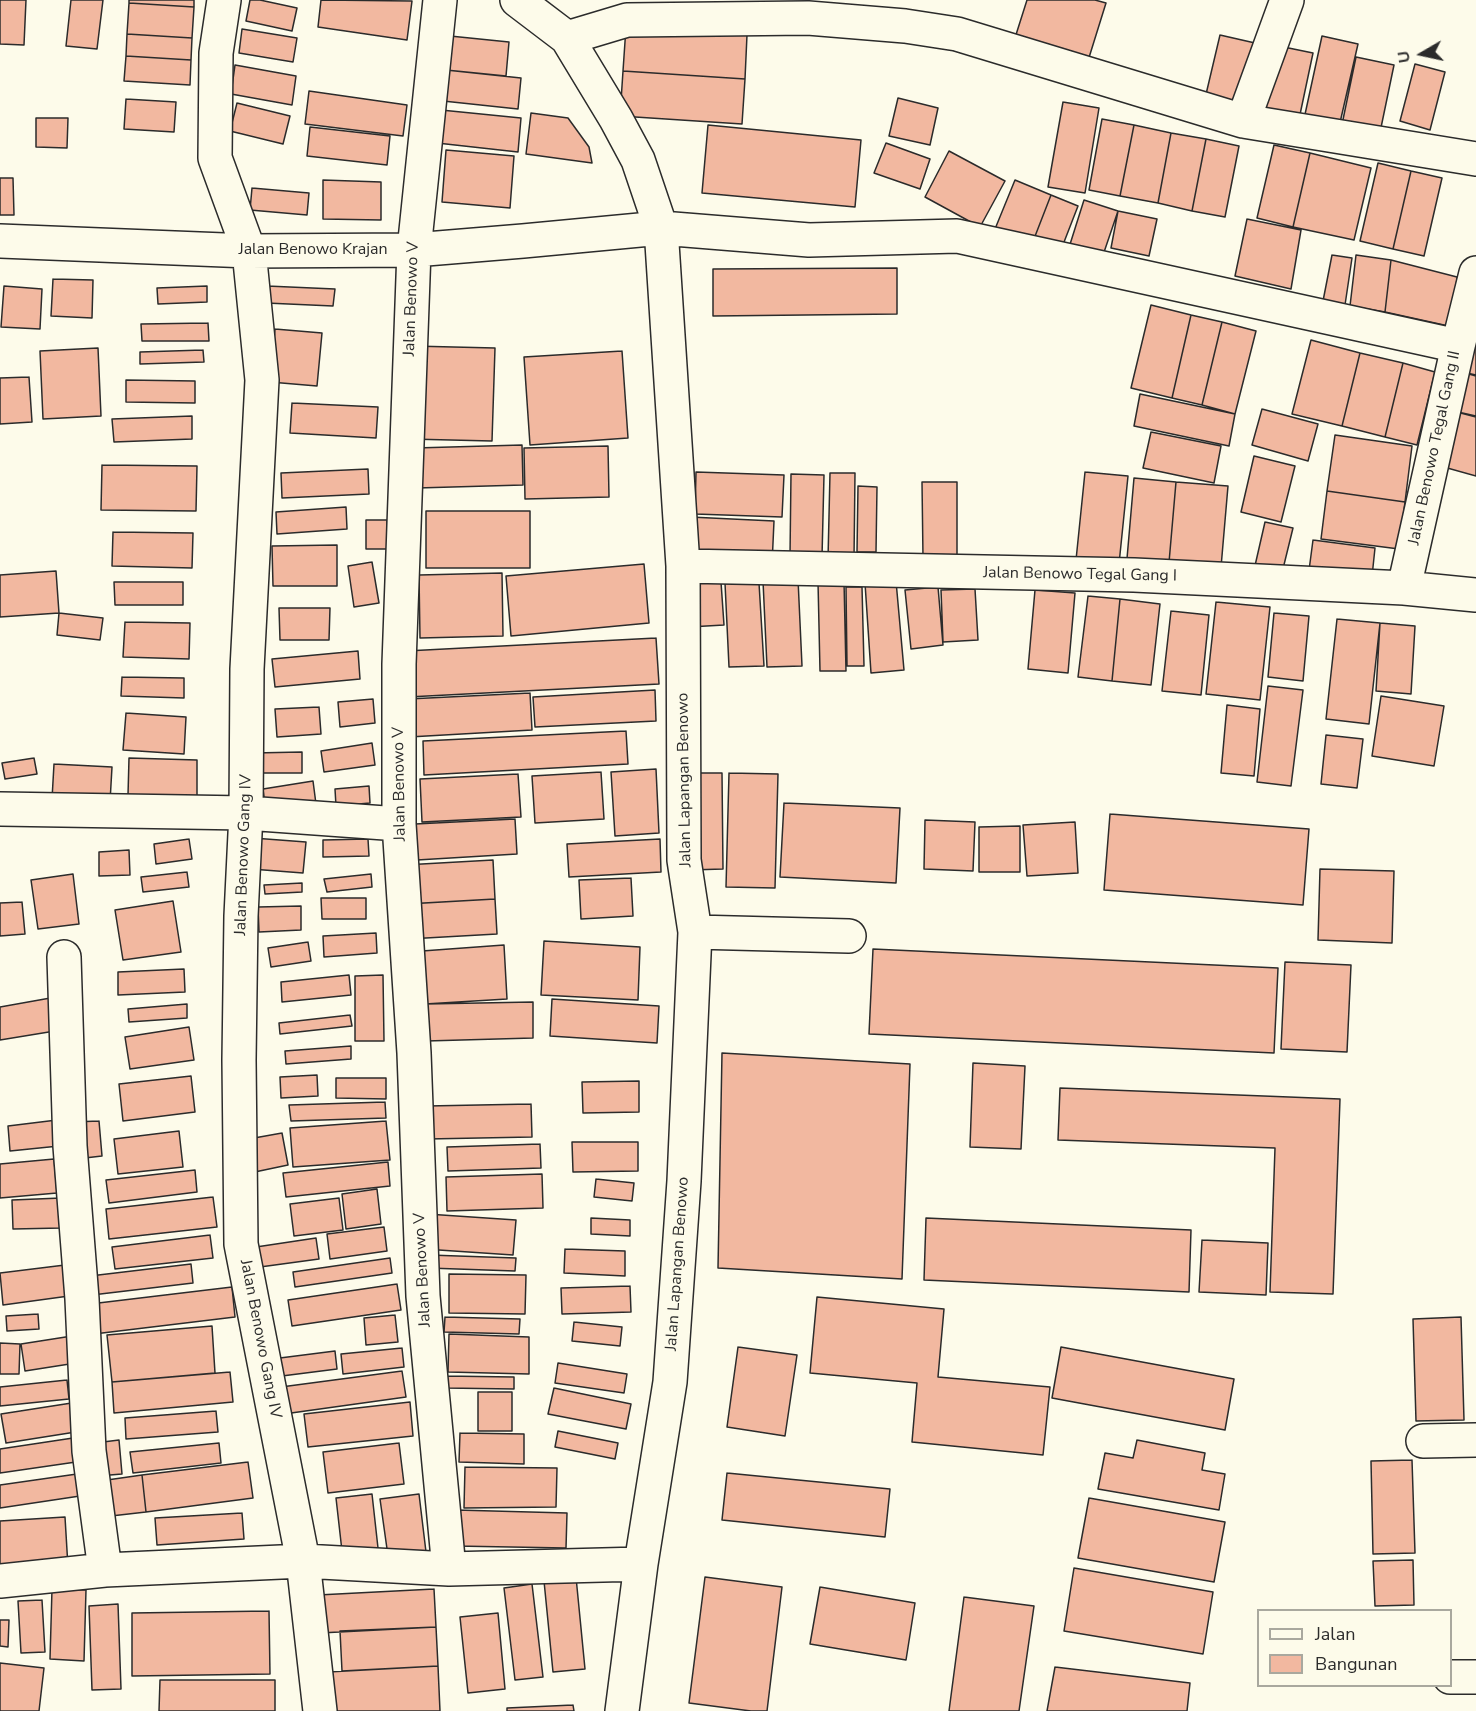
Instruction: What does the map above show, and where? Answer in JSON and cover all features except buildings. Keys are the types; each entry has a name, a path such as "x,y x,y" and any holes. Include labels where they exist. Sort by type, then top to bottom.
{"street":[{"name":"Jalan Benowo Gang IV","path":"224,0 216,53 215,158 249,251 262,380 247,669 246,813 241,916 239,1060 241,1244 303,1561 320,1711"},
{"name":"Jalan Benowo V","path":"440,0 414,249 399,664 399,824 414,1053 423,1296 449,1569"},
{"name":"Jalan Lapangan Benowo","path":"517,0 567,38 638,160 661,228 683,567 684,860 694,932 684,1181 670,1382 641,1564 622,1711"},
{"path":"1243,121 1287,0"},
{"path":"567,38 627,20 808,18 905,26 957,34 1243,121 1476,159"},
{"name":"Jalan Benowo Krajan","path":"0,241 249,251 414,249 661,228 809,240 957,236 1458,346"},
{"name":"Jalan Benowo Tegal Gang II","path":"1404,588 1476,273"},
{"name":"Jalan Benowo Tegal Gang I","path":"683,567 1134,575 1404,588 1476,595"},
{"path":"0,809 246,813 399,824"},
{"path":"694,932 849,936"},
{"path":"64,957 70,1146 82,1299 89,1451 105,1570"},
{"path":"1423,1441 1476,1440"},
{"path":"0,1581 105,1570 303,1561 449,1569 641,1564"},
{"path":"1452,1677 1476,1677"}]}
